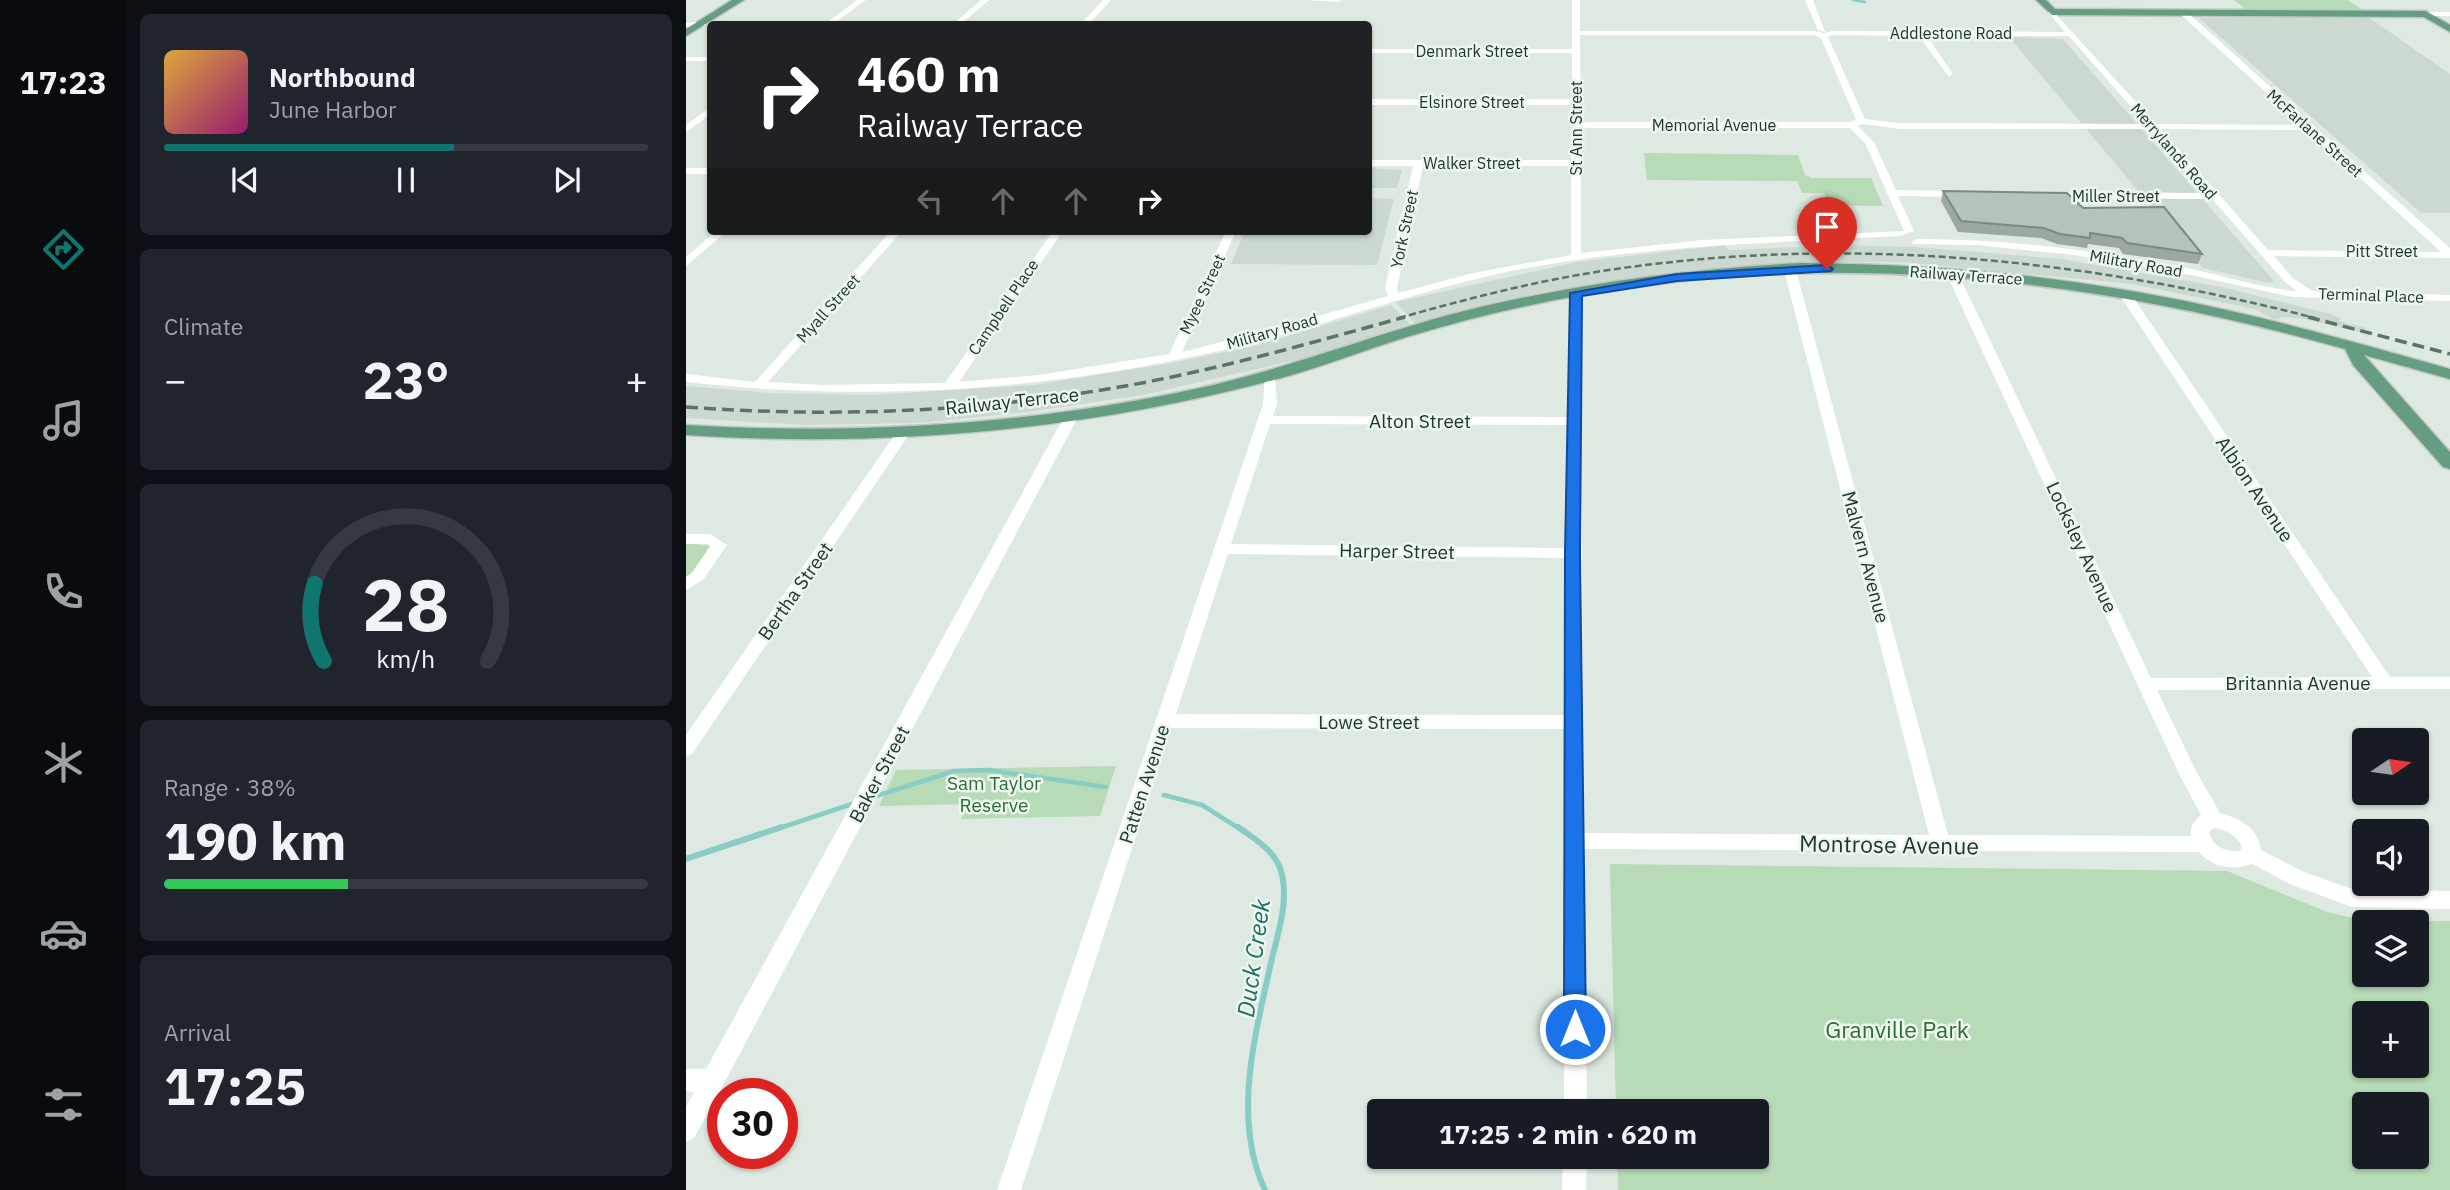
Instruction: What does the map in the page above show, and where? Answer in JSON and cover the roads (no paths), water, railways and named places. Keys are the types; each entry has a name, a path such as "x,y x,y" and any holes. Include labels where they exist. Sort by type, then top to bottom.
{"main road":[{"path":"687,29 703,23 739,0"},
{"name":"Merrylands Road","path":"2041,0 2052,12"},
{"path":"2052,12 2426,14 2450,29"},
{"name":"Railway Terrace","path":"686,430 797,436 903,433 1071,417 1269,377 1381,347 1475,315 1576,293 1657,279 1790,270 1952,273 2041,281 2125,294 2280,327 2450,374"},
{"path":"2353,348 2356,358 2450,463"}],"street":[{"path":"833,21 862,0"},
{"path":"960,21 985,0"},
{"path":"1088,21 1107,0"},
{"path":"1310,0 1338,0"},
{"name":"St Ann Street","path":"1576,0 1576,256"},
{"path":"1809,0 1909,236"},
{"name":"Merrylands Road","path":"2052,12 2150,126 2293,284 2313,293"},
{"name":"McFarlane Street","path":"2179,14 2428,246 2428,251"},
{"name":"McFarlane Street","path":"2179,14 2449,253"},
{"path":"2426,14 2450,14"},
{"name":"Addlestone Road","path":"1576,33 2070,34"},
{"path":"1921,33 1949,74"},
{"name":"Denmark Street","path":"1372,51 1576,51"},
{"path":"686,59 707,59"},
{"name":"Elsinore Street","path":"1372,102 1576,102"},
{"path":"686,129 707,113"},
{"name":"Memorial Avenue","path":"1576,125 2299,127"},
{"path":"1863,126 1869,142"},
{"name":"Walker Street","path":"1372,163 1576,163"},
{"name":"York Street","path":"1394,296 1391,288 1419,163"},
{"path":"686,171 707,171"},
{"path":"1893,193 1977,194"},
{"name":"Miller Street","path":"2033,195 2213,196"},
{"path":"686,263 718,235"},
{"name":"Myall Street","path":"759,384 893,235"},
{"name":"Campbell Place","path":"950,385 1055,235"},
{"name":"Myee Street","path":"1174,356 1229,235"},
{"name":"Military Road","path":"686,378 839,388 950,385 1050,375 1174,356 1244,341 1394,296 1576,256 1729,239 1909,236 1977,242 2098,256 2293,294"},
{"name":"Pitt Street","path":"2314,254 2428,251 2449,253"},
{"name":"Pitt Street","path":"2266,253 2449,253"},
{"name":"Malvern Avenue","path":"1790,270 1941,845"},
{"name":"Locksley Avenue","path":"1952,273 2188,774 2214,820"},
{"path":"1575,1099 1573,553 1576,293"},
{"name":"Albion Avenue","path":"2125,294 2385,683"},
{"name":"Terminal Place","path":"2293,294 2450,298"},
{"name":"Patten Avenue","path":"1009,1190 1264,420 1272,390 1269,377"},
{"name":"Baker Street","path":"714,1078 1071,417"},
{"name":"Alton Street","path":"1264,420 1576,421"},
{"name":"Bertha Street","path":"686,749 903,433"},
{"path":"686,539 710,539 719,545 705,568 686,584"},
{"name":"Harper Street","path":"1221,549 1573,553"},
{"name":"Britannia Avenue","path":"2146,684 2450,683"},
{"name":"Lowe Street","path":"1165,721 1573,722"},
{"path":"2214,820 2231,823 2245,834 2252,848 2250,854 2240,860 2224,859 2203,844 2199,830 2207,821 2214,820"},
{"name":"Montrose Avenue","path":"1575,841 1941,845 2203,844"},
{"path":"2250,854 2306,882 2352,898 2450,900"},
{"path":"686,1080 707,1080"},
{"name":"Baker Street","path":"686,1130 707,1091"},
{"path":"1574,1169 1574,1190"}],"waterway":[{"path":"1853,0 1865,2"},
{"name":"Duck Creek","path":"873,797 954,771 989,770 1106,787"},
{"name":"Duck Creek","path":"1164,795 1202,805 1240,829"},
{"name":"Duck Creek","path":"777,829 855,803"},
{"name":"Duck Creek","path":"686,859 782,827"},
{"path":"1238,827 1273,855 1280,868 1284,890 1280,925 1259,1015 1248,1104 1255,1162 1265,1190"}],"railway":[{"path":"1399,318 1507,290 1616,269 1704,259 1792,254 1880,254 2055,268 2142,281 2315,318"},
{"path":"686,407 789,412 891,411 1044,398 1212,368 1405,317"},
{"path":"2308,317 2450,354"}],"park label":[{"name":"Sam Taylor Reserve","path":"994,794"},
{"name":"Granville Park","path":"1897,1029"}]}
